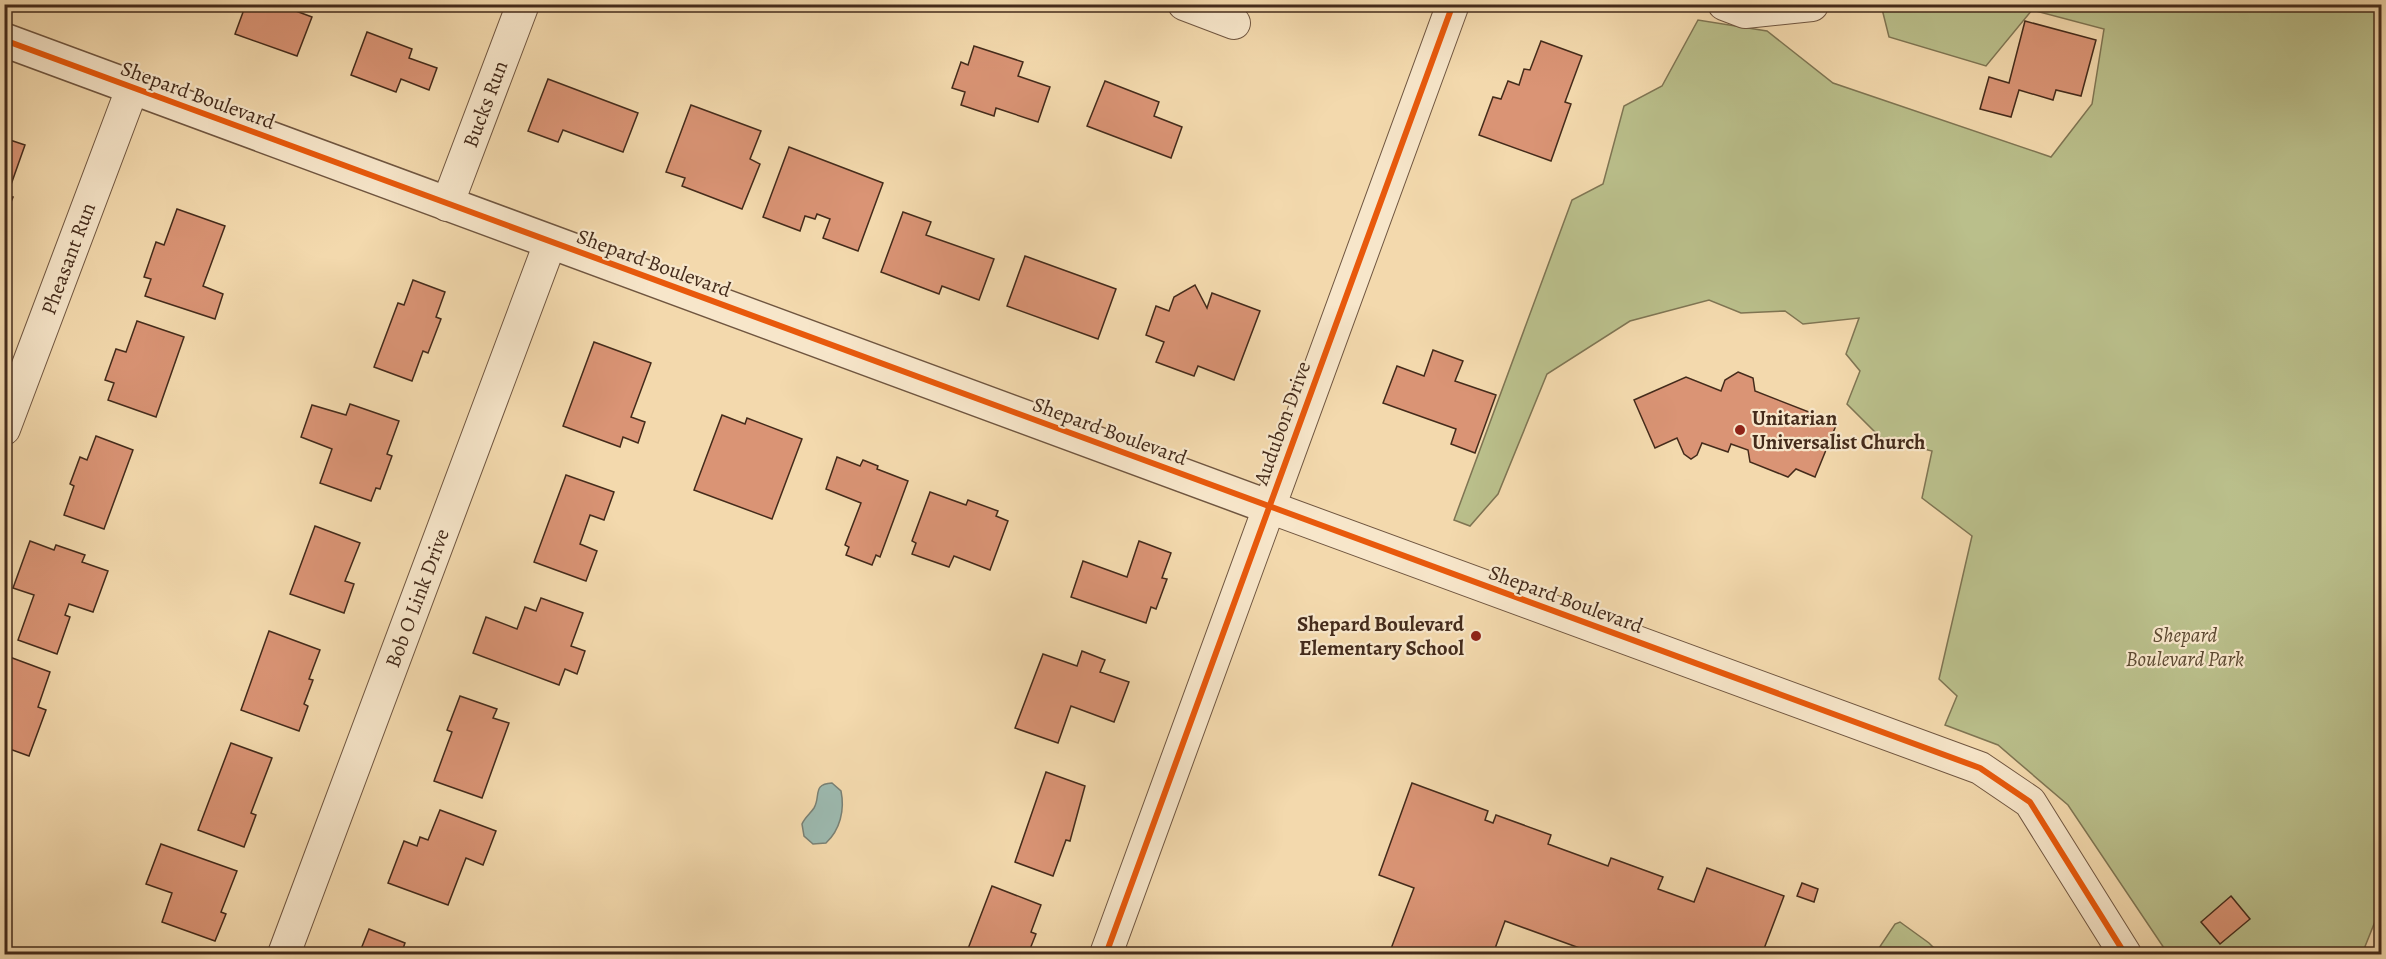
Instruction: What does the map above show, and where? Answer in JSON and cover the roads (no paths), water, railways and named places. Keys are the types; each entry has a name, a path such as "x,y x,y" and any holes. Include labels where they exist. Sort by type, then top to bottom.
{"street":[{"name":"Bucks Run","path":"447,205 523,4"},
{"path":"1184,4 1234,23"},
{"name":"Audubon Drive","path":"1106,954 1453,4"},
{"path":"1724,4 1745,12 1812,5"},
{"name":"Shepard Boulevard","path":"4,40 1980,768 2030,802 2125,954"},
{"name":"Pheasant Run","path":"4,429 132,88"},
{"name":"Bob O Link Drive","path":"284,954 550,243"}],"water":[{"path":"832,783 841,791 842,805 838,826 826,843 813,844 804,836 802,824 816,804 819,788"}],"place":[{"name":"Unitarian Universalist Church","path":"1740,430"},
{"name":"Shepard Boulevard Elementary School","path":"1476,636"}],"park label":[{"name":"Shepard Boulevard Park","path":"2185,647"}]}
